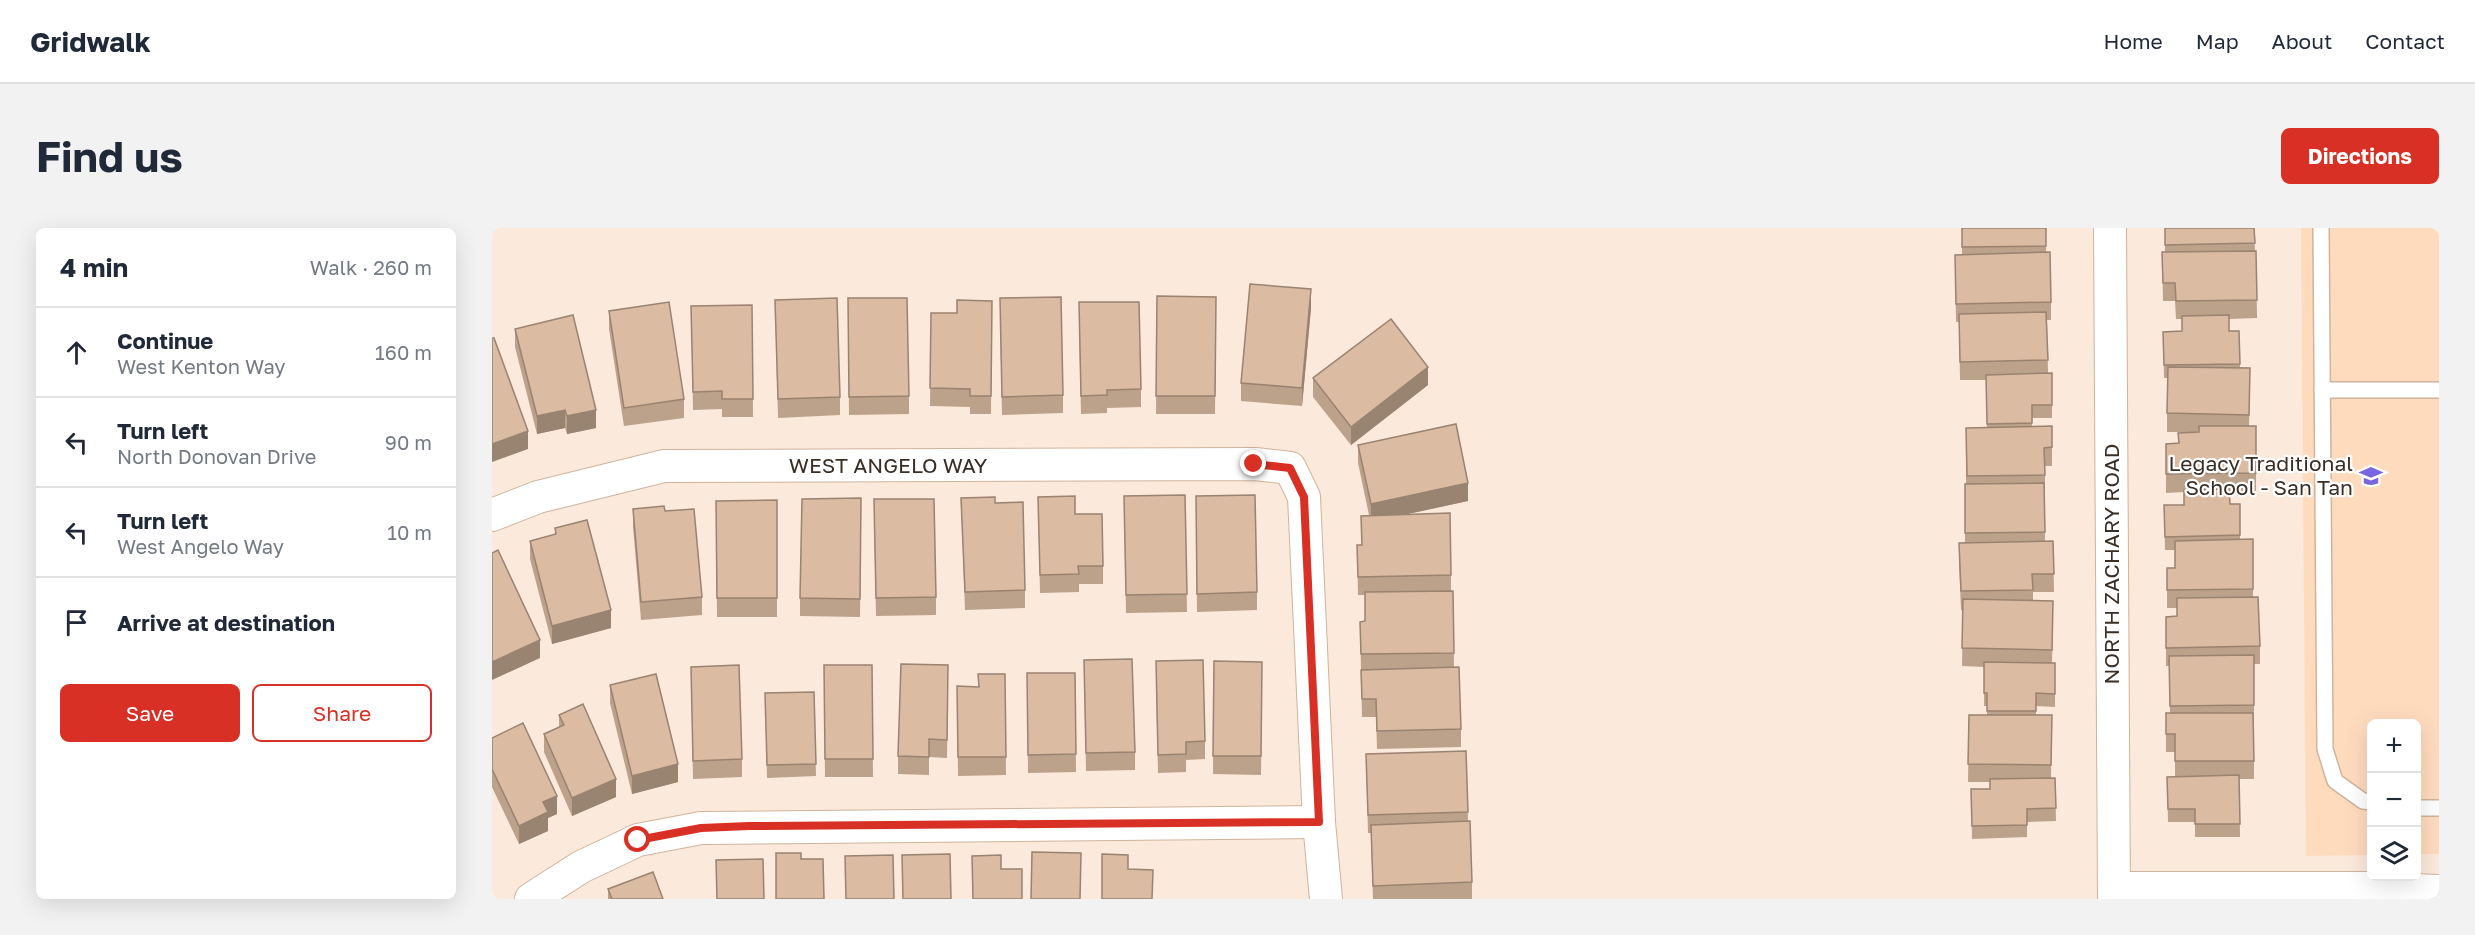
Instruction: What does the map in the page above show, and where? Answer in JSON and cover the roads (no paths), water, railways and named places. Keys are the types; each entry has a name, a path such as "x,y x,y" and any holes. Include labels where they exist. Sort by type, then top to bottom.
{"street":[{"name":"NORTH ZACHARY ROAD","path":"2110,228 2114,893"},
{"name":"WEST ANGELO WAY","path":"492,515 538,497 664,466 1254,464 1290,468 1304,497 1319,822"},
{"path":"531,899 580,867 638,840 701,828 1319,822 1326,899"},
{"path":"2114,893 2367,888 2439,891"}],"lane":[{"path":"2321,228 2325,749 2335,781 2367,801"},
{"path":"2322,390 2439,390"},
{"path":"2421,808 2439,808"}],"place":[{"name":"Legacy Traditional School - San Tan","path":"2371,476"}]}
